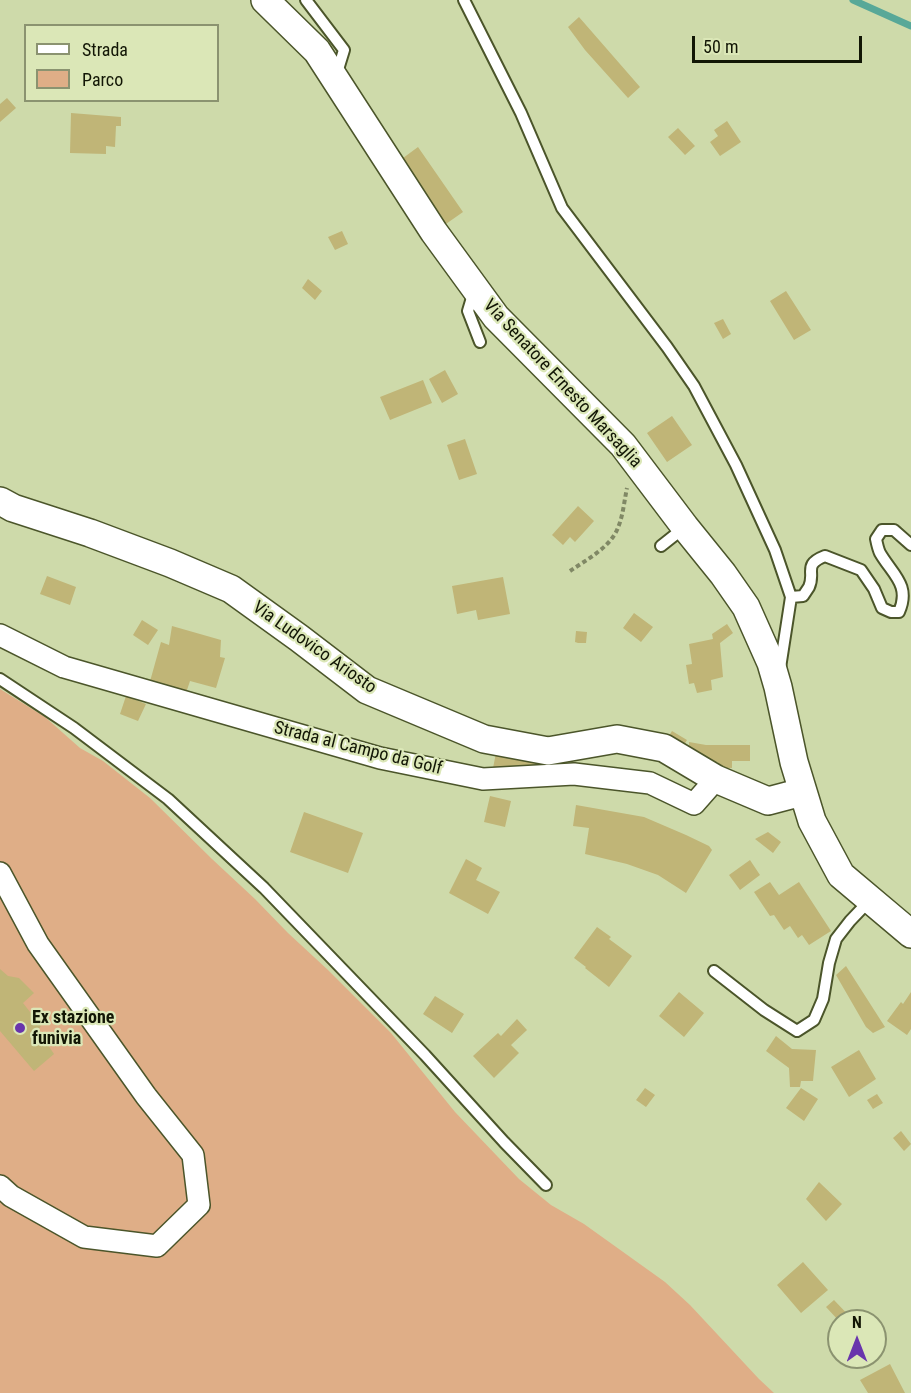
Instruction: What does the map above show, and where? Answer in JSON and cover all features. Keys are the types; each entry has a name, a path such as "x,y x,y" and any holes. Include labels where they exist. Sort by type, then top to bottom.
{"street":[{"name":"Via Senatore Ernesto Marsaglia","path":"265,0 316,51 343,97 434,232 496,317 622,445 746,606 771,663 794,762 812,821 841,875 911,934"},
{"name":"Via Ludovico Ariosto","path":"0,501 13,508 90,533 231,589 367,690 484,739 548,751 617,739 664,748 716,779 768,801 802,792"},
{"name":"Strada al Campo da Golf","path":"0,634 64,667 380,758 448,772 483,779 574,774 650,783 694,804 716,779"},
{"path":"0,873 38,944 192,1155 199,1205 157,1246 84,1237 11,1196 0,1186"}],"lane":[{"path":"306,0 344,50 343,97"},
{"path":"464,0 521,113 562,208 694,386 736,465 775,550 791,597 778,687"},
{"path":"475,288 468,311 480,342"},
{"path":"661,546 685,527"},
{"path":"791,597 803,596 810,586 810,569 815,560 825,556 861,570 874,589 882,608 891,612 899,612 905,603 905,592 900,578 880,553 876,539 882,530 894,530 911,545"},
{"path":"0,679 74,728 168,799 264,888 546,1185"},
{"path":"714,971 764,1010 797,1031 814,1020 823,999 836,939 870,899"}],"path":[{"path":"570,571 607,544 616,532 629,479 621,462 622,445"}],"green space":[{"path":"0,689 45,717 80,748 103,761 150,798 391,1033 455,1112 519,1179 551,1205 584,1224 665,1282 774,1393 0,1393"}],"building":[{"path":"579,17 640,87 628,98 585,50 568,27"},
{"path":"7,98 16,108 0,122 0,104"},
{"path":"71,113 121,117 121,126 116,126 115,147 106,146 106,154 70,153"},
{"path":"727,121 741,142 720,156 710,142 718,136 714,130"},
{"path":"678,128 695,146 685,155 668,137"},
{"path":"418,147 463,212 443,226 399,161"},
{"path":"342,231 348,244 335,250 328,237"},
{"path":"308,279 322,291 315,300 302,288"},
{"path":"786,291 811,330 794,340 770,301"},
{"path":"723,319 731,334 723,339 714,323"},
{"path":"445,370 458,394 442,403 429,379"},
{"path":"423,380 432,403 390,420 380,397"},
{"path":"672,416 692,445 667,462 647,433"},
{"path":"465,439 477,474 459,480 447,445"},
{"path":"578,506 594,521 575,542 570,537 563,545 552,535"},
{"path":"47,576 76,587 70,605 40,594"},
{"path":"503,577 510,614 478,620 476,610 457,614 452,586"},
{"path":"634,613 653,627 641,642 623,628"},
{"path":"142,620 158,630 148,645 133,635"},
{"path":"727,624 733,633 720,643 723,677 711,680 712,690 697,693 694,683 689,684 686,665 692,664 689,644 713,639 712,634"},
{"path":"172,626 221,640 220,657 225,658 216,688 190,681 185,696 149,685 161,642 169,645"},
{"path":"576,631 587,632 586,643 575,642"},
{"path":"126,696 146,704 138,721 120,714"},
{"path":"672,731 687,740 684,745 669,736"},
{"path":"689,742 706,745 750,745 750,761 732,761 732,768 718,768 718,762 709,762 689,749"},
{"path":"498,743 536,750 536,770 493,768"},
{"path":"490,796 511,801 505,827 484,822"},
{"path":"576,805 644,817 709,846 712,850 686,893 658,875 627,864 585,854 589,828 573,826"},
{"path":"304,812 363,833 348,873 290,852"},
{"path":"768,832 781,842 773,853 755,839"},
{"path":"466,859 482,868 476,880 500,892 488,914 449,893"},
{"path":"750,860 760,875 740,890 729,875"},
{"path":"770,882 779,895 799,882 831,931 809,945 802,935 798,938 790,926 784,930 774,915 770,916 754,892"},
{"path":"597,927 632,956 609,987 574,958"},
{"path":"846,966 885,1027 873,1033 866,1027 836,975"},
{"name":"Ex stazione funivia","path":"0,969 8,976 19,978 34,993 23,1003 41,1026 38,1030 54,1054 34,1071 0,1031"},
{"path":"679,992 704,1013 684,1037 659,1016"},
{"path":"911,992 911,1029 907,1035 887,1021"},
{"path":"435,996 464,1014 452,1033 423,1014"},
{"path":"517,1019 527,1030 511,1045 519,1053 494,1078 473,1056 498,1033 501,1036"},
{"path":"776,1036 792,1049 816,1050 813,1081 801,1081 800,1087 790,1087 789,1068 766,1051"},
{"path":"859,1050 876,1079 849,1097 831,1067"},
{"path":"645,1088 655,1095 646,1107 636,1100"},
{"path":"801,1088 818,1099 804,1121 786,1108"},
{"path":"877,1094 883,1103 873,1109 867,1100"},
{"path":"901,1131 911,1144 904,1151 893,1138"},
{"path":"819,1182 842,1204 826,1221 806,1199"},
{"path":"803,1262 828,1290 801,1313 777,1285"},
{"path":"834,1300 843,1309 828,1309 826,1307"},
{"path":"890,1364 905,1393 868,1393 860,1380 881,1369 887,1369"}],"waterway":[{"path":"853,0 911,26"}],"place":[{"name":"Ex stazione funivia","path":"20,1028"}]}
